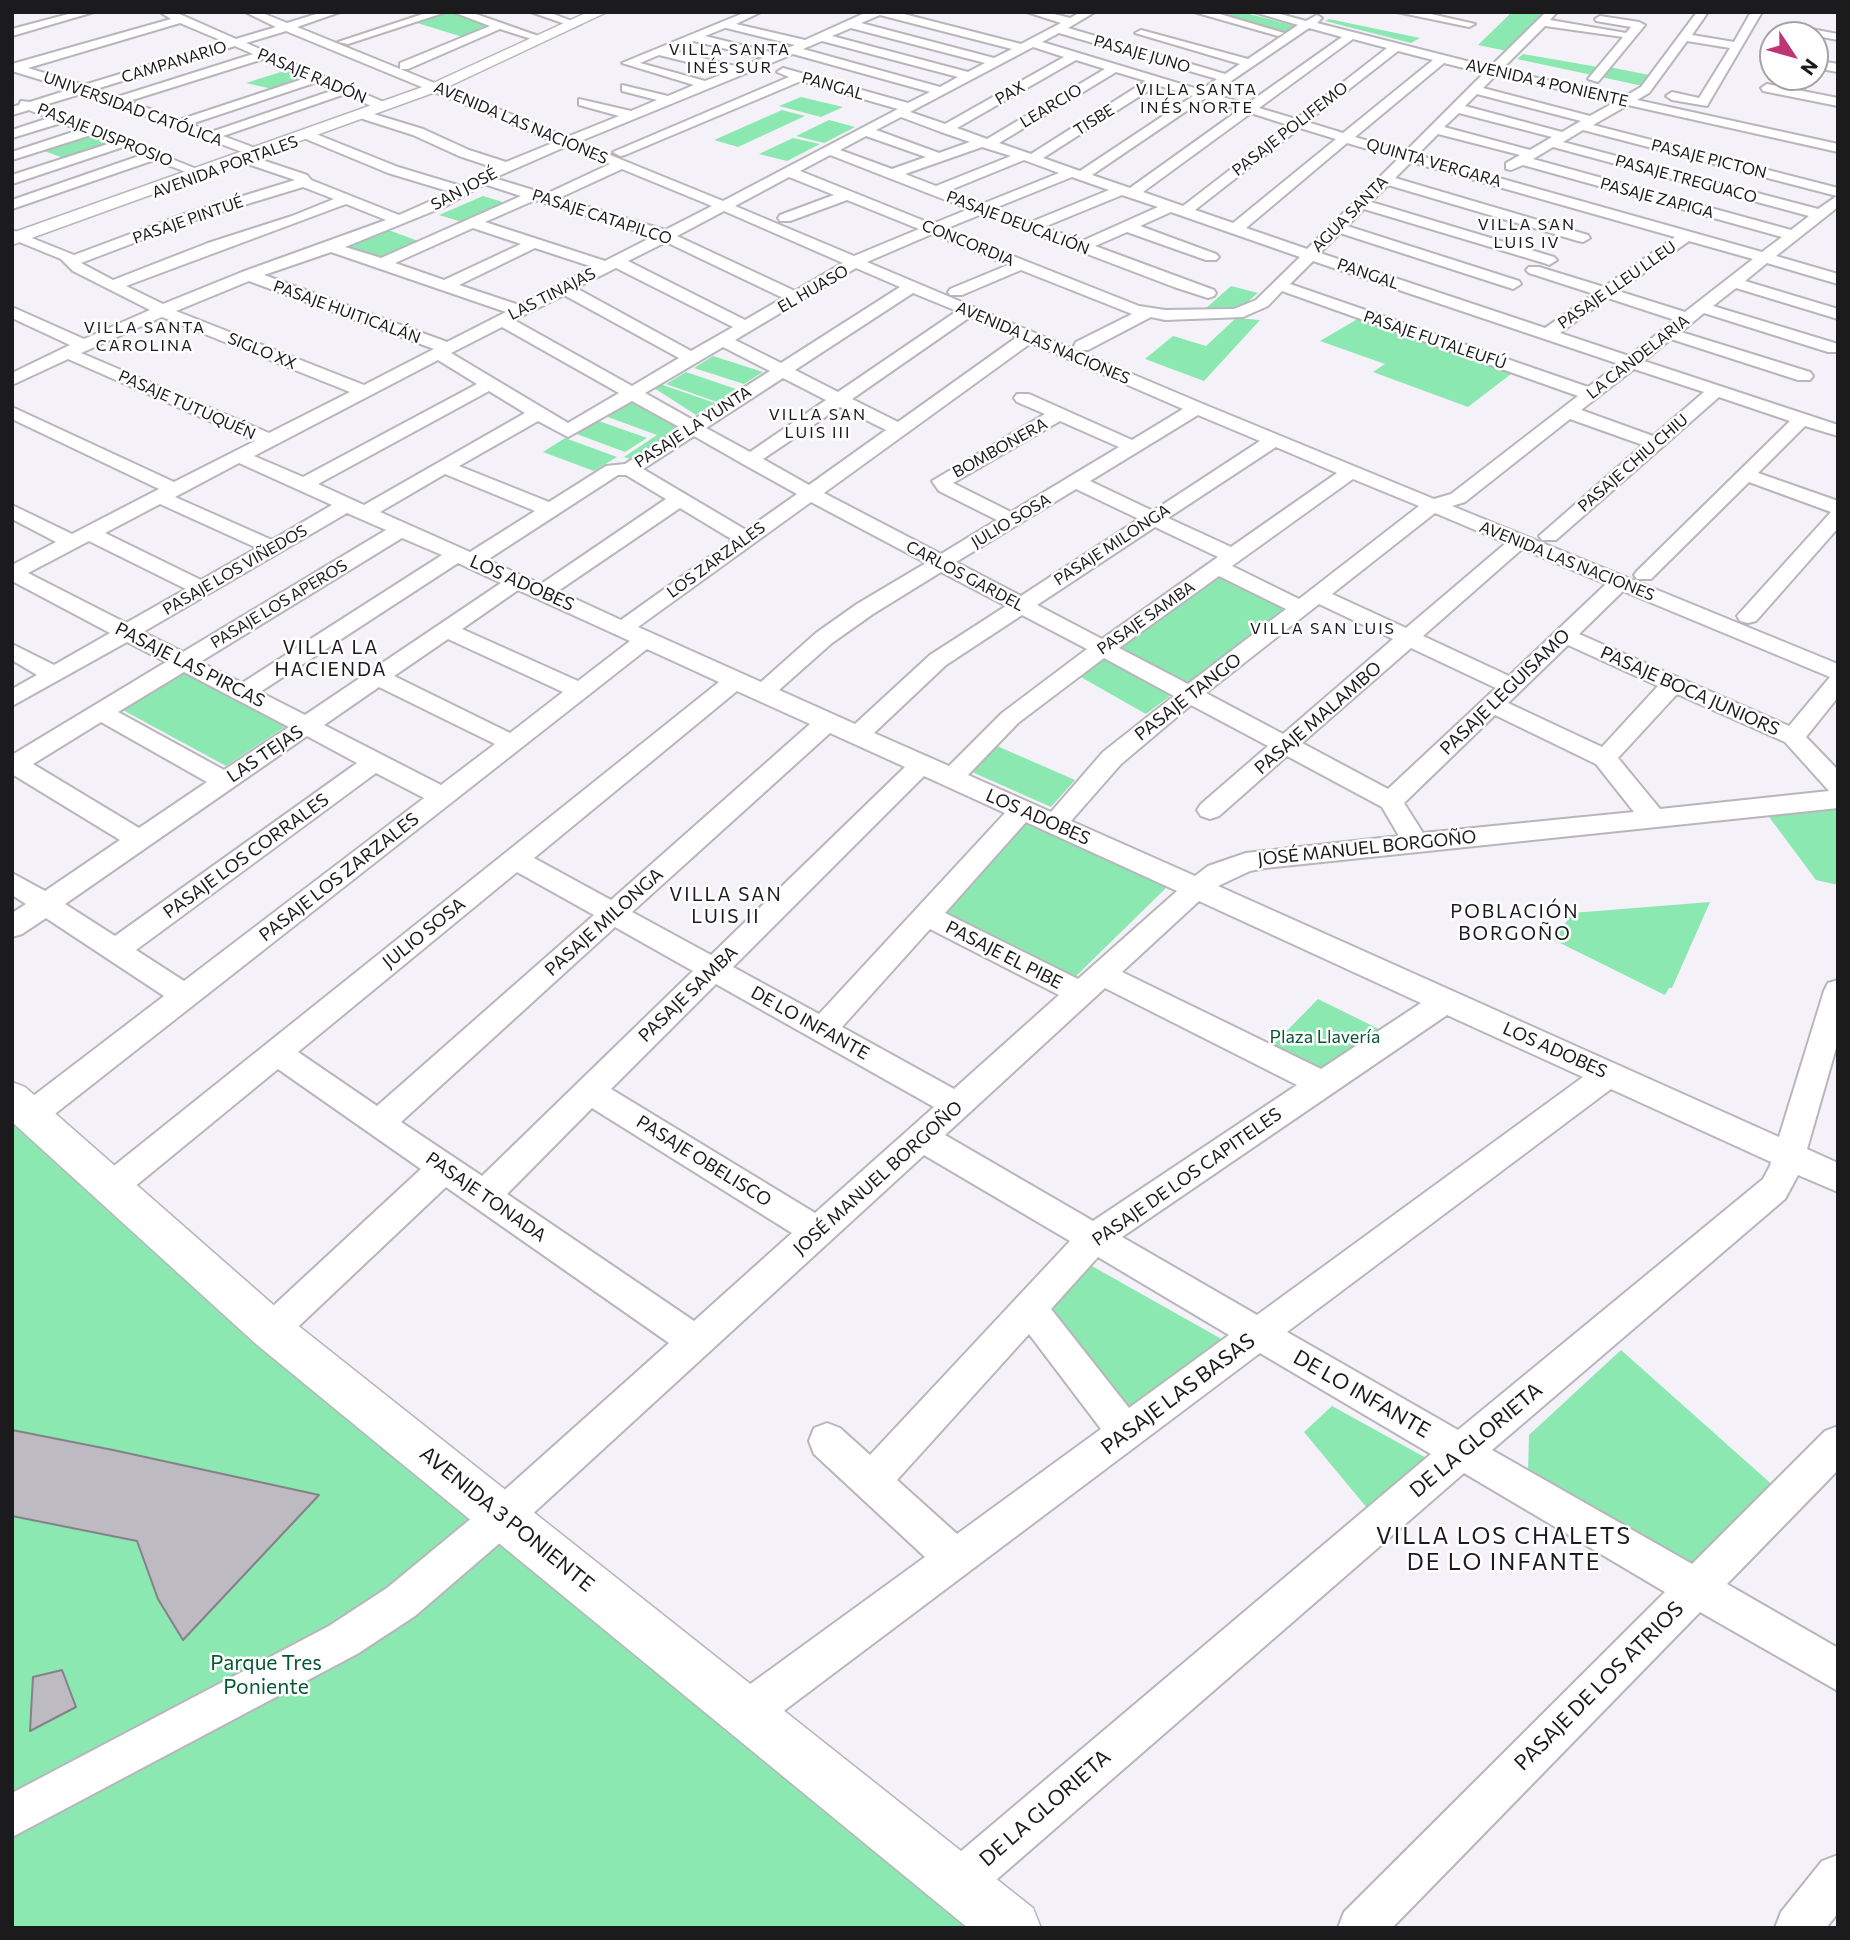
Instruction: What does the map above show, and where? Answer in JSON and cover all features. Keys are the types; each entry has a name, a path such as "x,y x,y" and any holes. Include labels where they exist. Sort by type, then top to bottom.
{"main road":[{"name":"AVENIDA PORTALES","path":"16,238 442,85 600,12"},
{"name":"AVENIDA PORTALES","path":"16,238 197,172 429,94 442,85"},
{"name":"AVENIDA 3 PONIENTE","path":"22,1106 271,1330 1013,1928"}],"street":[{"path":"12,33 89,12"},
{"path":"14,67 192,12"},
{"name":"AVENIDA LAS NACIONES","path":"250,12 293,25 730,202 863,259 956,292 1082,346 1838,653"},
{"name":"AVENIDA LAS NACIONES","path":"271,12 293,25"},
{"name":"CAMPANARIO","path":"12,111 335,12"},
{"path":"265,74 325,62 345,46 441,12"},
{"path":"458,12 541,39"},
{"path":"536,12 575,24"},
{"path":"707,85 628,63 755,12 768,16"},
{"path":"840,12 865,18"},
{"name":"SAN JOSÉ","path":"12,380 164,310 248,275 332,247 399,220 464,191 507,167 880,12"},
{"name":"QUINTA VERGARA","path":"880,12 1029,40 1407,156 1838,279"},
{"path":"1032,12 1084,18"},
{"path":"1199,12 1289,36"},
{"name":"AVENIDA 4 PONIENTE","path":"1259,12 1315,18 1350,36 1441,59 1503,61"},
{"name":"AVENIDA 4 PONIENTE","path":"1276,12 1315,18 1503,61 1747,127"},
{"path":"1402,12 1472,21 1459,33"},
{"path":"1488,179 1635,96 1703,12"},
{"path":"1592,29 1604,16 1639,25 1600,81 1635,96 1703,103 1757,12"},
{"path":"1549,15 1592,29 1630,35"},
{"name":"AGUA SANTA","path":"1147,313 1214,316 1237,314 1258,306 1549,15"},
{"name":"PASAJE RADÓN","path":"174,16 382,106"},
{"path":"389,16 409,22"},
{"path":"1053,32 1084,18"},
{"path":"1315,18 1345,21"},
{"name":"EL HUASO","path":"568,431 863,259 982,209 1076,175 1226,78 1248,63 1263,48 1289,36 1315,18"},
{"path":"850,24 996,62"},
{"path":"726,25 807,44"},
{"path":"809,25 836,31"},
{"path":"404,65 499,26"},
{"path":"181,37 205,30"},
{"path":"1132,31 1248,63"},
{"name":"PASAJE JUNO","path":"1029,40 1053,32 1226,78"},
{"path":"1031,228 1126,192 1350,36"},
{"path":"693,37 775,57"},
{"path":"822,37 969,76"},
{"path":"1684,37 1737,46"},
{"name":"LAS TINAJAS","path":"12,573 789,172 996,62 1029,40"},
{"name":"AVENIDA LAS NACIONES","path":"345,46 404,65 442,85"},
{"name":"PASAJE POLIFEMO","path":"1081,247 1126,226 1177,209 1396,47"},
{"path":"792,50 941,92"},
{"path":"658,51 740,71"},
{"path":"117,101 263,55"},
{"name":"PAX","path":"946,129 1074,56"},
{"path":"1126,226 1214,254 1346,137 1441,59"},
{"name":"PANGAL","path":"757,65 905,110 984,143 1177,209 1214,254 1310,255 1838,431"},
{"name":"UNIVERSIDAD CATÓLICA","path":"14,67 84,89 211,136 302,178 304,182 399,220"},
{"name":"LEARCIO","path":"892,174 984,143 1115,68"},
{"path":"48,78 70,71"},
{"path":"383,263 472,223 540,197 736,103 800,77"},
{"path":"12,180 118,141 143,129 317,78"},
{"name":"TISBE","path":"935,191 1028,158 1156,80"},
{"path":"626,88 670,100"},
{"path":"211,136 345,90"},
{"name":"PASAJE PICTON","path":"1474,90 1641,142 1679,152 1710,154 1777,171 1838,192"},
{"path":"691,91 736,103"},
{"path":"1785,91 1838,103"},
{"name":"AVENIDA 4 PONIENTE","path":"1635,96 1685,114 1838,143"},
{"name":"PASAJE DISPROSIO","path":"12,99 197,172"},
{"path":"583,102 631,115"},
{"path":"148,112 168,106"},
{"name":"PASAJE TREGUACO","path":"1456,108 1652,170 1819,214"},
{"path":"1641,142 1685,114"},
{"path":"367,116 418,132 464,153 507,167"},
{"path":"12,134 62,118"},
{"name":"PASAJE ZAPIGA","path":"1435,129 1623,188 1793,235"},
{"path":"12,156 92,130"},
{"path":"866,131 938,157"},
{"name":"AVENIDA 4 PONIENTE","path":"1782,133 1810,147 1838,148"},
{"path":"310,136 393,170 464,191"},
{"name":"PASAJE DEUCALIÓN","path":"829,150 1081,247 1214,254 1209,293"},
{"path":"1591,209 1679,152"},
{"path":"12,205 155,155"},
{"name":"CONCORDIA","path":"789,172 1147,313"},
{"path":"1384,179 1583,238"},
{"name":"PASAJE CATAPILCO","path":"481,180 666,235 797,298"},
{"name":"PASAJE PINTUÉ","path":"72,261 186,218 304,182"},
{"path":"1441,227 1511,186"},
{"path":"785,218 847,195"},
{"path":"111,286 346,199"},
{"name":"LA CANDELARIA","path":"1433,506 1458,498 1838,200"},
{"name":"AVENIDA LAS NACIONES","path":"730,202 785,218 911,287 1028,337 1838,672"},
{"path":"1361,203 1549,260"},
{"path":"1474,310 1616,216"},
{"path":"472,223 611,264 747,328"},
{"path":"1336,227 1513,284"},
{"name":"PASAJE LLEU LLEU","path":"1547,334 1686,236"},
{"name":"SIGLO XX","path":"16,238 66,256 75,266 111,286 164,310 364,391"},
{"path":"446,285 534,243"},
{"path":"332,247 520,310"},
{"path":"956,292 1020,265"},
{"path":"1534,270 1606,293 1694,312 1823,358"},
{"name":"PASAJE HUITICALÁN","path":"248,275 442,351 489,384 568,431"},
{"path":"1732,282 1838,314"},
{"name":"PASAJE FUTALEUFÚ","path":"1279,285 1590,394"},
{"name":"PASAJE LA YUNTA","path":"243,693 613,470 630,469 911,287"},
{"path":"563,288 693,359"},
{"path":"1402,328 1446,300"},
{"path":"750,460 968,311"},
{"name":"PASAJE TUTUQUÉN","path":"12,312 76,349 269,440"},
{"path":"1082,346 1147,313"},
{"name":"CARLOS GARDEL","path":"502,320 809,494 1391,801"},
{"path":"1668,333 1823,358"},
{"path":"809,494 821,488 1028,337"},
{"path":"724,341 900,430"},
{"path":"1769,408 1823,358"},
{"path":"303,485 489,384"},
{"name":"PASAJE CHIU CHIU","path":"1549,536 1716,391"},
{"path":"1023,398 1133,447"},
{"name":"JULIO SOSA","path":"764,692 850,618 1197,408"},
{"path":"12,412 273,548"},
{"path":"1568,412 1656,443"},
{"name":"PASAJE LOS VIÑEDOS","path":"12,699 273,548 444,467 538,413"},
{"name":"BOMBONERA","path":"1012,520 941,483 1059,414"},
{"path":"1644,575 1802,419"},
{"name":"PASAJE MILONGA","path":"857,735 938,660 1274,440"},
{"name":"LOS ADOBES","path":"239,456 1838,1178"},
{"path":"444,467 550,510"},
{"path":"630,469 746,539"},
{"name":"PASAJE SAMBA","path":"951,778 1030,701 1351,472"},
{"path":"1746,475 1838,508"},
{"path":"1076,482 1153,518 1225,561 1310,602 1410,639 1512,686"},
{"name":"LOS ZARZALES","path":"623,628 809,494"},
{"path":"543,592 680,499"},
{"name":"PASAJE TANGO","path":"1054,824 1112,758 1433,506"},
{"path":"12,512 202,589"},
{"path":"1748,616 1838,516"},
{"name":"PASAJE LOS APEROS","path":"13,765 402,529"},
{"name":"PASAJE MALAMBO","path":"1210,810 1520,541"},
{"name":"PASAJE LAS PIRCAS","path":"12,573 443,797"},
{"name":"LAS TEJAS","path":"12,927 519,581"},
{"name":"PASAJE LEGUISAMO","path":"1391,801 1620,583"},
{"path":"446,630 580,691"},
{"name":"PASAJE BOCA JUNIORS","path":"1565,636 1793,737 1838,786"},
{"name":"PASAJE LOS ZARZALES","path":"22,1106 185,996 648,639"},
{"path":"12,651 55,675"},
{"path":"377,677 512,743"},
{"name":"JULIO SOSA","path":"111,1187 736,680"},
{"path":"1793,737 1838,682"},
{"path":"1605,758 1673,684"},
{"path":"1492,705 1605,758 1653,818"},
{"path":"101,712 225,781"},
{"name":"PASAJE MILONGA","path":"379,1123 828,721"},
{"name":"PASAJE LOS CORRALES","path":"116,950 376,761"},
{"name":"PASAJE SAMBA","path":"484,1195 922,764"},
{"path":"13,765 139,840"},
{"name":"JOSÉ MANUEL BORGOÑO","path":"12,1816 369,1624 401,1602 503,1516 1198,887 1217,873 1246,862 1838,799"},
{"path":"1391,801 1416,843"},
{"path":"822,1030 1022,810"},
{"name":"DE LO INFANTE","path":"516,859 958,1106"},
{"path":"12,882 185,996"},
{"name":"PASAJE EL PIBE","path":"926,915 1323,1084"},
{"name":"DE LA GLORIETA","path":"957,1884 1461,1452 1764,1198 1781,1179 1788,1155 1827,1066 1838,991"},
{"name":"PASAJE DE LOS CAPITELES","path":"871,1481 1094,1238 1447,1000"},
{"name":"PASAJE TONADA","path":"277,1053 696,1342"},
{"name":"PASAJE LAS BASAS","path":"746,1713 1609,1074"},
{"name":"PASAJE OBELISCO","path":"590,1091 817,1232"},
{"name":"DE LO INFANTE","path":"922,1139 1838,1671"},
{"path":"271,1330 444,1168"},
{"path":"1030,1308 1126,1433"},
{"path":"827,1441 955,1558"},
{"name":"PASAJE DE LOS ATRIOS","path":"1360,1928 1838,1444"},
{"path":"1797,1928 1838,1877"}],"green space":[{"path":"454,12 495,26 466,38 414,22"},
{"path":"1205,12 1242,12 1299,27 1287,33"},
{"path":"1512,12 1546,12 1507,51 1478,45"},
{"path":"1329,19 1420,38 1411,43 1325,21"},
{"path":"1523,54 1598,67 1592,75 1517,59"},
{"path":"1609,67 1649,75 1643,86 1601,77"},
{"path":"290,69 312,78 277,90 246,83"},
{"path":"801,97 843,107 821,117 779,106"},
{"path":"782,110 805,116 738,147 714,140"},
{"path":"829,120 855,127 824,143 796,136"},
{"path":"91,133 118,142 66,159 39,149"},
{"path":"793,138 820,144 787,161 759,154"},
{"path":"483,196 506,203 462,222 439,215"},
{"path":"383,228 421,242 381,260 339,246"},
{"path":"1231,286 1258,293 1245,304 1228,309 1205,309"},
{"path":"1361,317 1515,371 1468,407 1373,372 1385,364 1320,341"},
{"path":"1236,318 1260,320 1204,381 1145,359 1173,336 1206,346"},
{"path":"713,356 763,372 744,384 694,368"},
{"path":"686,372 736,389 717,402 666,384"},
{"path":"660,384 715,403 696,415 654,388"},
{"path":"634,398 683,428 634,460 624,457 657,435 605,416"},
{"path":"596,420 647,438 625,452 574,433"},
{"path":"565,438 617,457 594,471 543,452"},
{"path":"1217,572 1292,608 1189,687 1112,647"},
{"path":"1106,657 1174,693 1146,714 1079,676"},
{"path":"187,668 292,722 226,766 121,709"},
{"path":"997,746 1075,780 1051,807 972,772"},
{"path":"1838,804 1838,885 1816,880 1764,810"},
{"path":"1026,818 1169,885 1072,980 938,916"},
{"path":"1710,902 1672,988 1669,988 1665,995 1554,940 1572,913"},
{"name":"Plaza Llavería","path":"1318,999 1387,1033 1320,1079 1266,1052"},
{"name":"Parque Tres Poniente","path":"12,1107 979,1928 12,1928"},
{"path":"1083,1261 1225,1341 1126,1411 1042,1312"},
{"path":"1621,1350 1777,1489 1700,1571 1528,1472 1529,1435"},
{"path":"1332,1406 1428,1459 1367,1508 1304,1432"}],"building":[{"path":"12,1430 319,1495 183,1640 158,1599 137,1541 12,1516"},
{"path":"62,1670 76,1707 30,1731 33,1677"}],"district":[{"name":"VILLA SANTA INÉS SUR","path":"730,59"},
{"name":"VILLA SANTA INÉS NORTE","path":"1197,99"},
{"name":"VILLA SAN LUIS IV","path":"1527,234"},
{"name":"VILLA SANTA CAROLINA","path":"145,337"},
{"name":"VILLA SAN LUIS III","path":"818,424"},
{"name":"VILLA SAN LUIS","path":"1323,629"},
{"name":"VILLA LA HACIENDA","path":"331,659"},
{"name":"VILLA SAN LUIS II","path":"726,906"},
{"name":"POBLACIÓN BORGOÑO","path":"1515,923"},
{"name":"VILLA LOS CHALETS DE LO INFANTE","path":"1504,1549"}]}
